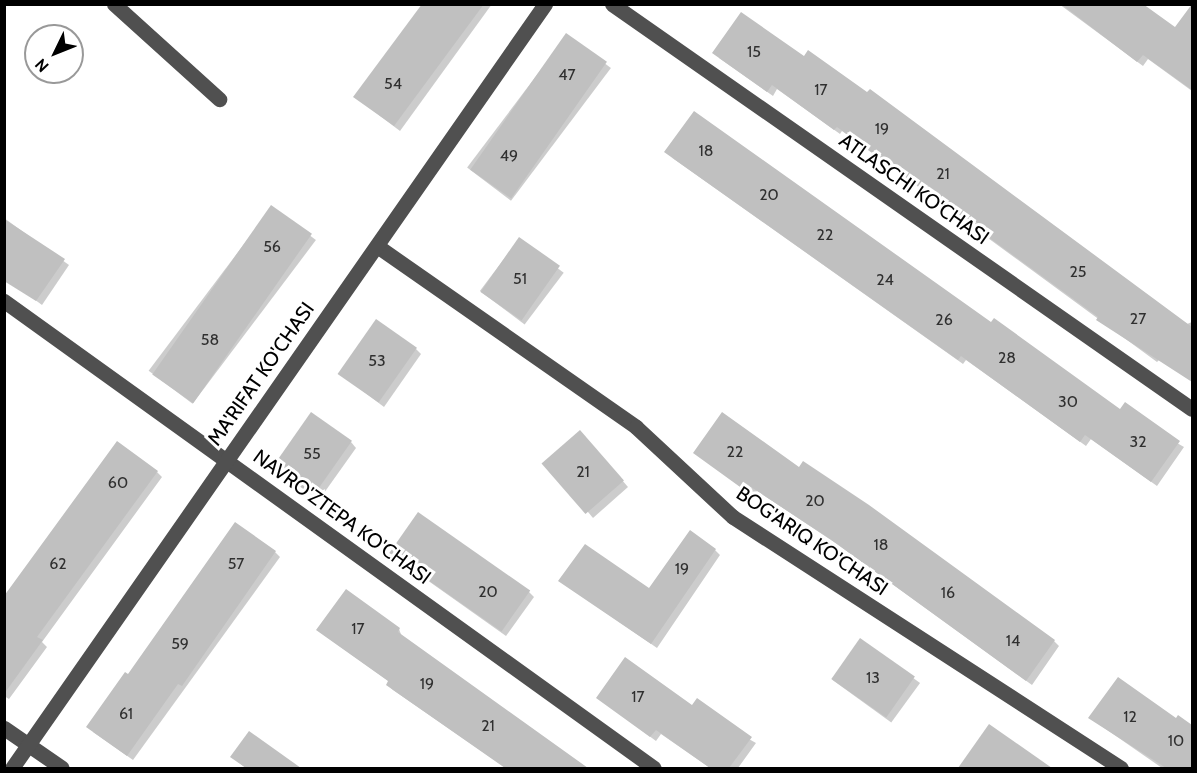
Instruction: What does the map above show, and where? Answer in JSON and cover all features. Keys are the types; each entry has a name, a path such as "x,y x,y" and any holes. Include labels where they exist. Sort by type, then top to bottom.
{"street":[{"path":"114,4 219,99"},
{"name":"MA'RIFAT KO'CHASI","path":"12,768 226,458 545,4"},
{"name":"ATLASCHI KO'CHASI","path":"612,4 1192,408"},
{"name":"BOG'ARIQ KO'CHASI","path":"377,246 636,427 733,517 1121,768"},
{"name":"NAVRO'ZTEPA KO'CHASI","path":"4,301 226,458 654,768"},
{"path":"4,728 62,768"}],"building":[{"path":"422,4 484,4 394,126 353,97"},
{"path":"1061,4 1143,4 1175,27 1192,4 1192,90 1143,55 1137,62"},
{"path":"741,12 804,56 808,50 867,92 870,89 1192,327 1192,382 1096,320 1098,317 837,127 834,130 772,85 767,92 712,53"},
{"path":"566,33 607,62 511,198 470,170"},
{"path":"694,111 991,322 994,318 1120,409 1125,402 1180,441 1151,482 1085,435 1080,442 961,356 958,360 664,152"},
{"path":"271,205 312,234 193,403 152,375"},
{"path":"4,219 65,259 36,301 4,281"},
{"path":"519,237 560,266 522,321 481,292"},
{"path":"376,319 417,348 379,403 338,374"},
{"path":"311,412 352,441 314,496 273,467"},
{"path":"722,412 799,467 803,461 869,505 1055,640 1026,681 830,539 751,487 747,492 693,453"},
{"path":"580,430 624,481 585,514 542,463"},
{"path":"117,441 158,471 37,637 43,640 4,694 4,596"},
{"path":"418,512 530,591 502,632 389,553"},
{"path":"235,522 276,551 182,686 178,684 127,756 86,727 125,672 128,674"},
{"path":"690,530 716,549 651,644 558,581 585,544 649,588"},
{"path":"346,589 400,628 398,632 588,768 505,768 386,685 388,681 316,630"},
{"path":"860,638 915,676 886,717 831,679"},
{"path":"625,657 692,705 697,698 752,737 729,768 710,768 656,730 650,737 596,698"},
{"path":"1118,677 1176,718 1178,715 1192,725 1192,768 1166,768 1088,718"},
{"path":"989,724 1052,768 958,768"},
{"path":"249,731 301,768 246,768 230,757"}]}
